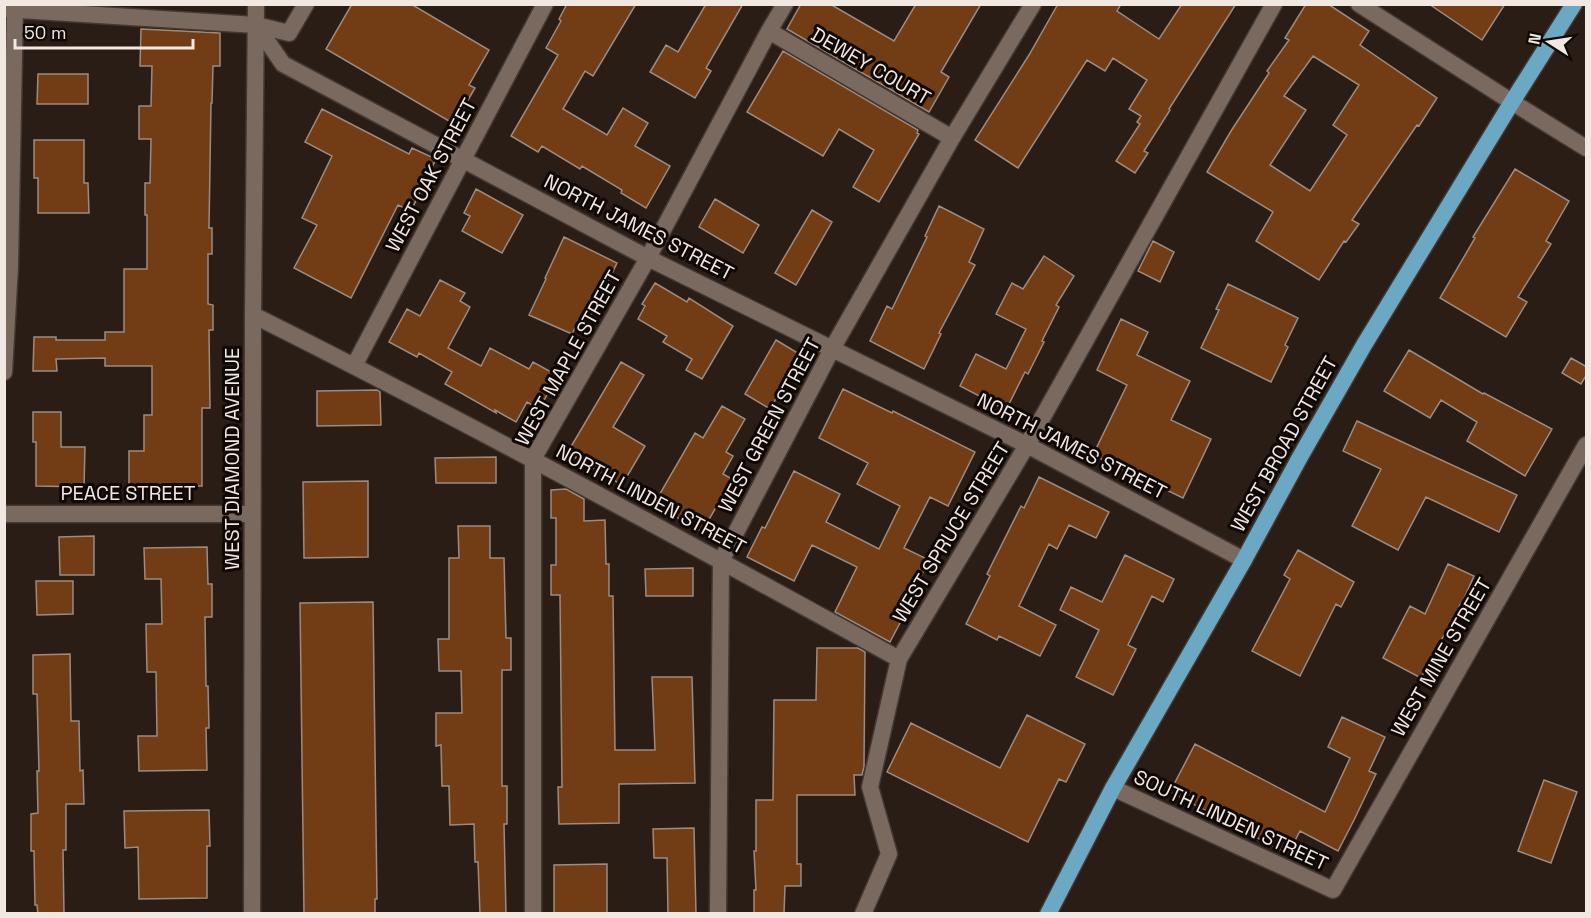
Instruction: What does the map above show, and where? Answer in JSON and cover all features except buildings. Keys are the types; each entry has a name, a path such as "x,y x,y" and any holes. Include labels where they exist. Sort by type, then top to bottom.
{"highway":[{"name":"WEST BROAD STREET","path":"1048,914 1113,788 1364,345 1574,4"}],"street":[{"name":"WEST DIAMOND AVENUE","path":"252,914 256,4"},
{"path":"4,372 10,266 11,7 256,25 289,33 306,4"},
{"name":"WEST OAK STREET","path":"354,366 545,4"},
{"name":"WEST MAPLE STREET","path":"533,914 533,459 648,258 785,4"},
{"name":"WEST GREEN STREET","path":"718,914 721,561 832,349 952,138 1034,4"},
{"name":"WEST SPRUCE STREET","path":"863,914 890,854 870,787 899,659 1027,445 1274,4"},
{"path":"1359,4 1587,148"},
{"name":"NORTH JAMES STREET","path":"256,25 283,64 648,258 1027,445 1244,560"},
{"name":"DEWEY COURT","path":"769,31 952,138"},
{"name":"NORTH LINDEN STREET","path":"253,315 533,459 899,659"},
{"name":"WEST MINE STREET","path":"1333,890 1587,445"},
{"name":"PEACE STREET","path":"4,514 252,514"},
{"name":"SOUTH LINDEN STREET","path":"1113,788 1333,890"}]}
